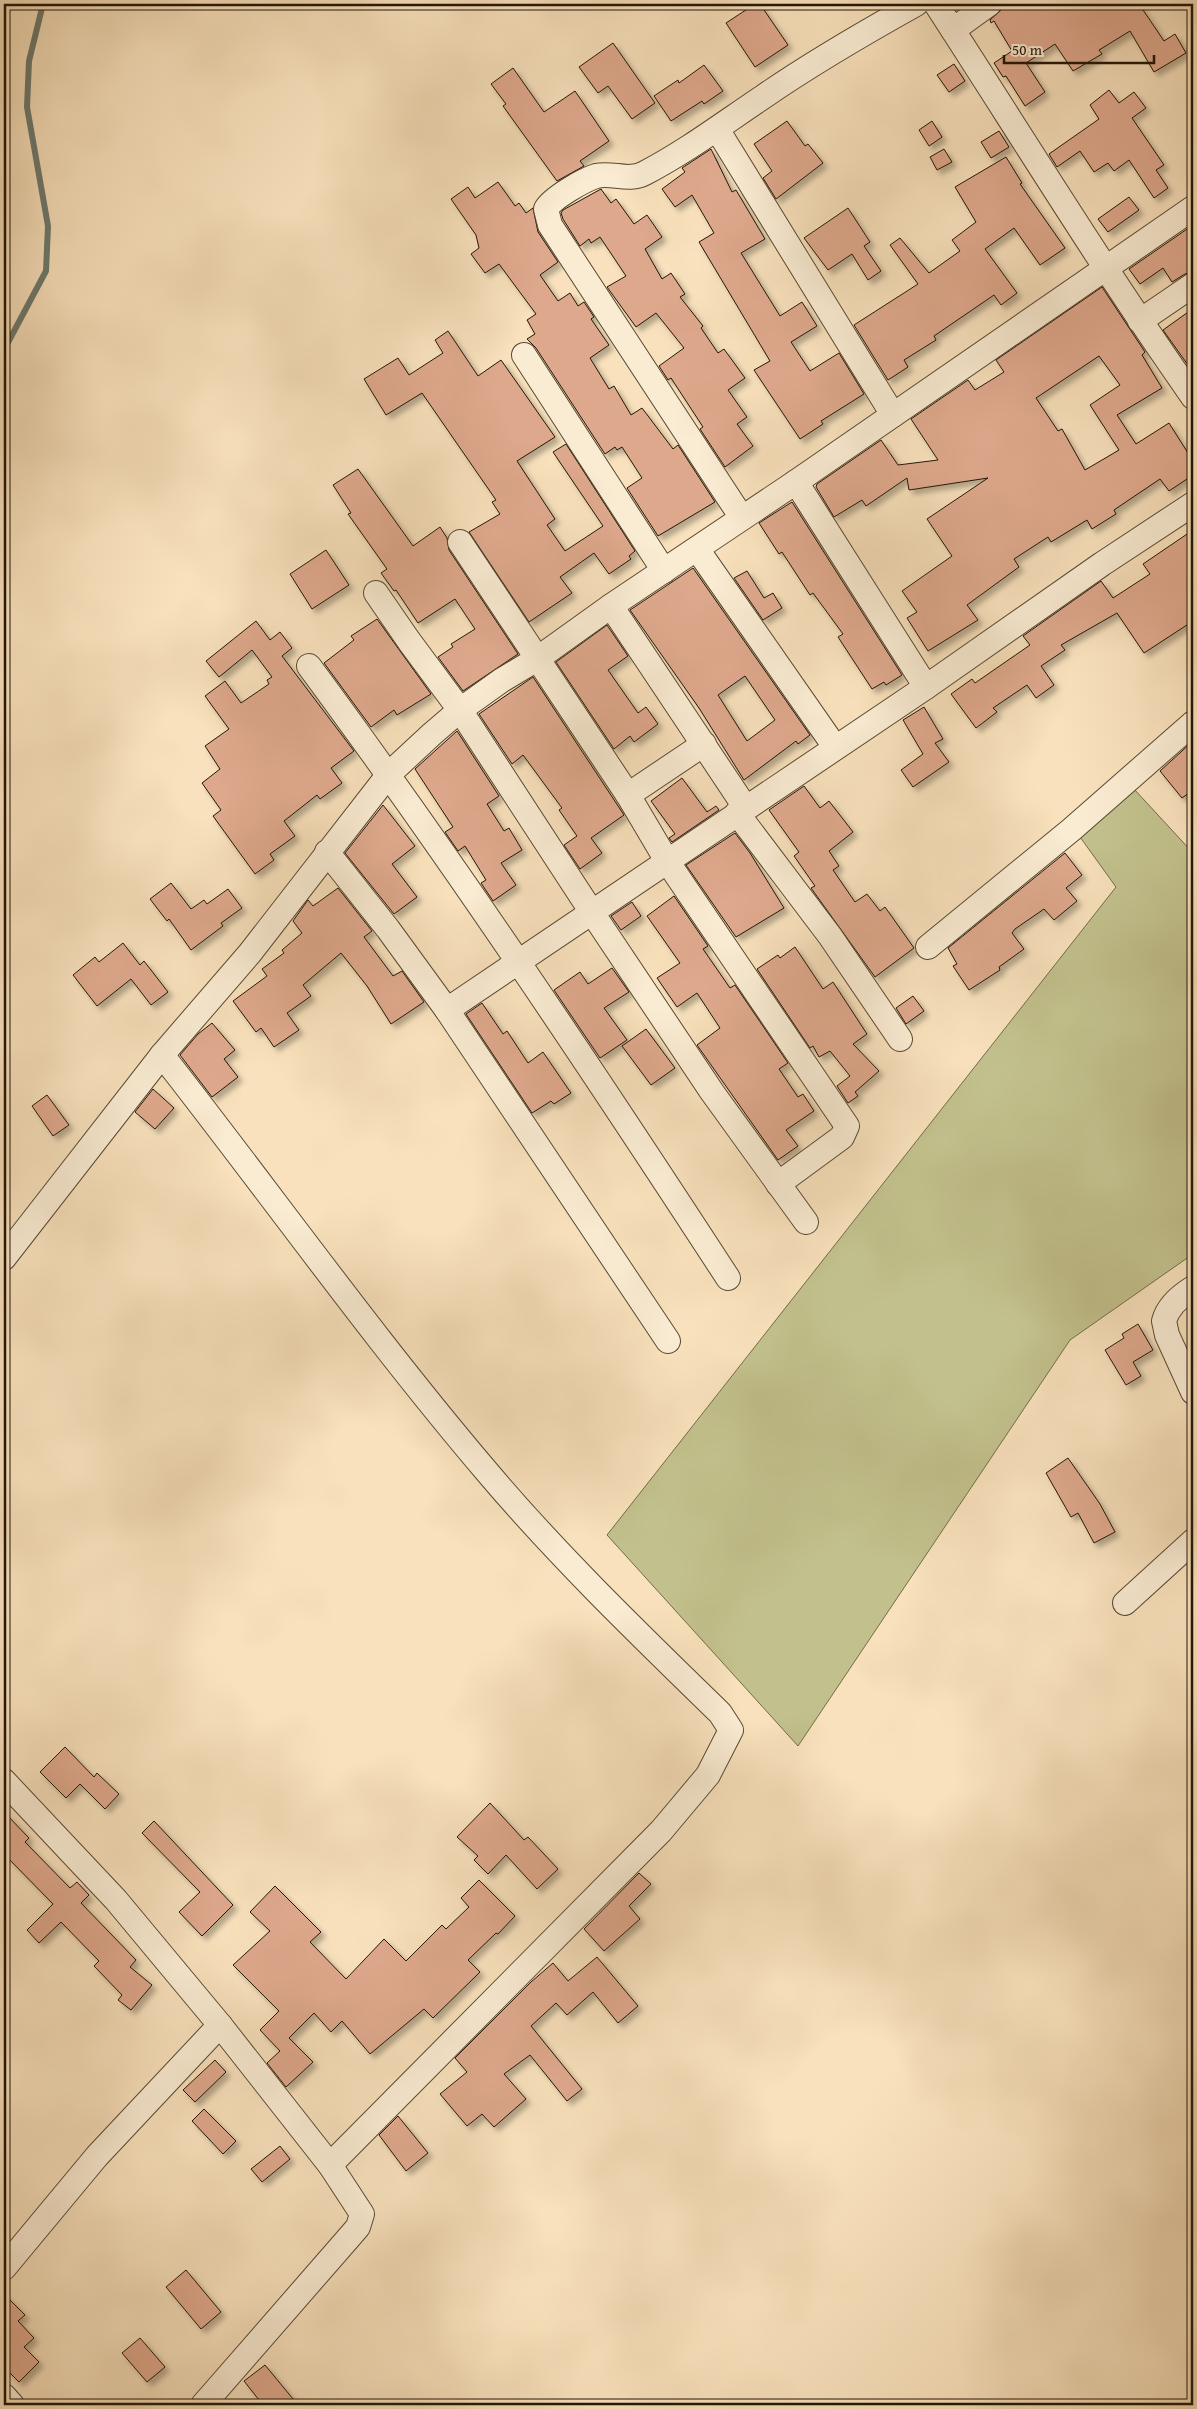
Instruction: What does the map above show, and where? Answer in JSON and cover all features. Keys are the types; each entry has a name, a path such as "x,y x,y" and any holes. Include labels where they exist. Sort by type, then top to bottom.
{"street":[{"path":"742,518 550,225 546,213 549,204 554,199 596,176 635,177 717,129 763,96 836,50 916,4"},
{"path":"936,4 1140,321 1193,397"},
{"path":"953,30 990,4"},
{"path":"717,129 892,415"},
{"path":"4,1258 162,1055 250,953 326,852 389,774 460,710 796,482 1193,208"},
{"path":"1140,321 1193,285"},
{"path":"524,355 664,571"},
{"path":"796,482 926,687"},
{"path":"447,1010 926,687 1102,564 1193,504"},
{"path":"460,542 628,795 666,861 847,1126 842,1137 778,1184"},
{"path":"697,548 835,747"},
{"path":"376,593 408,641 460,710 591,912 712,1092 806,1222"},
{"path":"611,606 704,744 741,810 900,1039"},
{"path":"309,666 389,774 516,962 556,1015 728,1278"},
{"path":"928,947 1071,830 1193,722"},
{"path":"628,795 704,744"},
{"path":"326,852 388,929 447,1010 668,1341"},
{"path":"162,1055 393,1357 488,1473 597,1594 720,1712 731,1730 708,1775 661,1831 330,2165"},
{"path":"1193,1288 1175,1302 1164,1322 1167,1336 1193,1392"},
{"path":"1125,1603 1193,1541"},
{"path":"4,1781 116,1900 220,2024 330,2165 360,2208 362,2218 358,2227 203,2405"},
{"path":"4,2268 98,2156 220,2024"},
{"path":"4,2396 12,2405"}],"shaded area":[{"path":"1134,789 1193,853 1193,1254 1070,1340 798,1746 607,1535 1116,887 1080,837"}],"building":[{"path":"755,4 760,4 788,45 755,67 726,23"},
{"path":"1003,4 1139,4 1164,41 1175,34 1186,53 1154,72 1130,31 1099,50 1102,54 1073,71 1055,44 1026,63 1045,92 1025,106 1006,76 1003,77 994,63 1012,51 994,21 991,23 990,20 1001,10"},
{"path":"613,43 655,103 632,119 608,86 598,93 579,67"},
{"path":"954,64 965,81 949,92 937,75"},
{"path":"704,65 723,91 704,104 702,101 671,121 654,96 678,80 679,83"},
{"path":"513,68 544,112 575,91 609,141 580,161 584,166 557,181 503,106 506,104 491,84"},
{"path":"1109,90 1119,103 1134,92 1146,108 1132,118 1164,165 1156,170 1168,188 1154,198 1129,160 1114,171 1108,163 1094,172 1080,151 1057,167 1049,154 1099,119 1090,105"},
{"path":"787,121 805,146 808,144 823,163 776,199 763,178 772,171 754,144"},
{"path":"932,121 942,137 929,146 919,130"},
{"path":"999,131 1009,147 991,158 981,142"},
{"path":"711,149 732,192 736,190 765,239 741,253 780,316 802,302 817,326 791,342 810,371 839,353 864,394 821,421 823,424 800,439 754,370 770,361 699,242 714,233 692,195 675,207 662,189 685,172 682,168"},
{"path":"944,149 952,162 937,170 930,157"},
{"path":"1006,157 1022,183 1020,184 1065,248 1040,265 1014,228 985,249 1017,293 1001,305 994,295 934,336 936,340 904,360 908,367 888,380 854,325 918,284 890,245 900,238 929,273 960,251 952,240 976,222 955,187"},
{"path":"498,182 515,206 519,203 526,213 533,208 538,232 558,262 540,275 558,301 570,293 578,306 584,302 594,317 591,319 609,345 590,358 609,389 614,386 631,415 642,408 673,449 678,445 715,502 658,536 627,488 642,478 622,447 617,450 615,447 605,454 536,348 527,339 535,334 527,320 536,314 499,264 485,273 471,254 479,248 476,235 451,199 468,187 475,198"},
{"path":"601,189 611,203 616,199 634,224 647,215 662,237 645,249 662,279 671,273 685,294 680,297 703,326 701,328 718,353 724,349 745,378 728,390 747,417 737,424 753,446 725,467 700,429 703,427 671,378 668,380 659,366 684,348 656,313 636,327 607,287 626,276 600,237 591,243 589,239 580,246 563,219 561,213 563,210"},
{"path":"1129,197 1139,210 1108,232 1098,219"},
{"path":"848,208 870,242 864,246 881,271 868,280 852,254 828,270 804,238"},
{"path":"1193,225 1193,271 1172,282 1163,268 1140,284 1129,269"},
{"path":"1102,287 1145,352 1142,355 1162,388 1117,415 1136,444 1169,423 1193,461 1193,475 1169,491 1160,479 1114,510 1116,514 1092,529 1087,520 1051,542 1048,537 1014,559 1019,567 967,605 978,620 928,651 907,618 917,612 902,591 952,556 927,519 988,478 909,490 907,478 866,506 862,500 834,517 816,487 817,484 881,440 898,465 938,460 911,419 968,380 975,390 1004,372 996,360","holes":["1099,356 1120,385 1090,405 1119,450 1085,470 1062,429 1058,431 1036,398"]},
{"path":"1193,301 1193,372 1163,330 1191,310 1188,305"},
{"path":"448,331 478,376 501,360 555,437 517,461 555,519 547,525 565,551 603,526 553,452 566,444 635,551 629,556 631,559 609,574 594,553 560,577 572,593 529,622 469,532 500,514 492,502 496,500 422,393 386,415 364,379 398,358 409,375 443,353 435,340"},
{"path":"358,469 413,546 440,527 447,538 449,550 518,654 463,691 438,657 453,647 451,644 475,629 455,599 418,623 396,590 394,591 381,573 387,569 348,514 351,513 333,485"},
{"path":"792,502 902,675 886,685 884,682 872,689 838,637 843,634 813,593 810,595 782,552 779,554 759,523"},
{"path":"1193,530 1193,621 1144,653 1117,613 1061,645 1065,650 1041,666 1054,685 1036,698 1027,685 993,708 997,712 976,728 951,694 972,679 975,683 1030,645 1023,636 1101,581 1113,598 1150,574 1143,564"},
{"path":"326,550 349,585 312,609 290,574"},
{"path":"693,568 810,735 798,744 796,741 744,780 699,708 630,610","holes":["745,676 775,720 747,741 718,695"]},
{"path":"747,571 764,598 773,593 782,608 763,620 734,578"},
{"path":"377,619 431,694 397,715 394,710 371,727 324,663 354,640 351,636"},
{"path":"256,621 270,640 280,632 292,648 282,656 354,751 331,768 342,783 320,799 317,795 284,821 295,836 270,854 274,860 255,874 213,816 221,810 202,783 220,769 205,746 229,729 205,696 225,681 241,703 269,684 267,680 272,677 252,650 219,677 206,661"},
{"path":"607,625 628,656 608,670 638,713 646,707 658,724 634,742 630,736 614,749 556,662"},
{"path":"533,677 624,815 591,838 602,853 580,869 564,845 577,836 559,810 562,808 523,755 512,764 479,714"},
{"path":"924,707 943,739 935,743 949,762 913,787 901,770 923,754 903,720"},
{"path":"457,731 499,796 487,804 504,831 509,828 522,850 501,863 516,885 493,901 481,883 486,880 465,846 458,851 445,832 453,827 415,769"},
{"path":"1193,741 1193,790 1182,798 1160,771"},
{"path":"682,778 707,812 716,806 719,810 672,842 669,838 675,834 651,801"},
{"path":"804,786 820,808 829,801 853,832 829,851 839,866 833,870 855,902 867,894 880,911 885,907 914,948 875,977 811,888 815,886 794,856 799,852 769,810"},
{"path":"383,805 415,846 392,864 417,897 394,914 345,853"},
{"path":"735,833 750,853 784,908 736,937 686,865"},
{"path":"1065,853 1082,875 1066,888 1077,901 1054,920 1044,909 1015,929 1012,933 1024,949 999,967 1000,970 969,990 953,966 957,964 948,948"},
{"path":"171,883 191,909 204,900 207,904 228,889 242,908 221,923 223,926 191,950 169,919 167,921 150,899"},
{"path":"338,888 372,931 364,937 393,976 402,971 424,1002 391,1024 367,986 341,953 303,985 311,996 287,1013 299,1030 274,1047 261,1028 256,1032 233,1001 267,976 262,969 284,953 282,950 302,933 293,921 308,900 313,906"},
{"path":"674,896 708,946 703,949 730,988 735,985 788,1063 779,1069 798,1097 803,1094 814,1111 786,1130 798,1146 778,1160 697,1045 720,1028 697,993 677,1007 657,978 680,963 647,916"},
{"path":"632,902 641,916 621,930 611,916"},
{"path":"123,943 140,965 144,961 168,992 151,1005 131,979 97,1006 73,975 95,957 99,962"},
{"path":"795,947 823,989 833,982 867,1034 853,1044 879,1071 855,1092 858,1096 848,1103 837,1086 850,1076 830,1051 819,1057 813,1046 810,1048 757,969 778,955 780,958"},
{"path":"612,968 629,992 604,1008 627,1040 600,1058 554,990 580,972 588,984"},
{"path":"913,996 924,1011 906,1024 896,1008"},
{"path":"482,1003 503,1034 507,1031 528,1063 543,1052 571,1093 554,1104 551,1101 532,1113 466,1014"},
{"path":"212,1023 235,1050 224,1059 238,1077 212,1097 180,1055 198,1034"},
{"path":"646,1029 675,1068 651,1085 622,1046"},
{"path":"153,1089 174,1108 155,1129 135,1112"},
{"path":"47,1095 69,1125 53,1136 32,1106"},
{"path":"1138,1324 1153,1350 1133,1362 1141,1376 1126,1385 1105,1350 1124,1338 1122,1334"},
{"path":"1068,1458 1100,1504 1115,1532 1094,1543 1078,1513 1071,1517 1046,1473"},
{"path":"65,1747 94,1777 97,1773 119,1794 105,1809 80,1784 66,1798 40,1772"},
{"path":"490,1803 524,1840 528,1837 558,1869 537,1889 506,1855 488,1874 474,1860 478,1856 457,1837"},
{"path":"4,1812 29,1838 25,1842 70,1888 77,1882 89,1895 81,1903 136,1960 130,1967 152,1985 131,2010 118,2000 122,1995 94,1966 99,1961 61,1922 39,1943 27,1930 53,1904 4,1854"},
{"path":"154,1821 233,1905 202,1936 179,1912 200,1892 142,1833"},
{"path":"639,1873 651,1884 629,1906 640,1919 604,1951 584,1929"},
{"path":"479,1880 515,1916 498,1934 496,1933 468,1960 480,1972 433,2018 424,2009 370,2054 342,2021 331,2032 314,2013 289,2038 313,2062 286,2087 267,2063 280,2051 260,2030 279,2011 233,1965 270,1931 250,1912 275,1886 321,1932 310,1942 346,1979 384,1939 406,1961 442,1925 446,1929 469,1907 461,1898"},
{"path":"597,1957 638,2006 618,2023 593,1992 567,2015 556,2003 531,2026 582,2089 567,2101 530,2055 504,2074 526,2099 494,2127 482,2114 467,2126 440,2094 467,2072 455,2058 531,1982 553,1963 568,1981"},
{"path":"215,2060 226,2072 195,2102 183,2090"},
{"path":"204,2109 236,2141 223,2154 192,2121"},
{"path":"398,2116 428,2153 406,2171 379,2135"},
{"path":"280,2146 290,2159 262,2182 251,2169"},
{"path":"186,2270 221,2312 201,2329 166,2287"},
{"path":"4,2294 25,2315 18,2321 34,2338 24,2347 39,2362 19,2382 4,2367"},
{"path":"140,2338 165,2367 147,2382 122,2353"},
{"path":"265,2365 298,2405 263,2405 244,2381"}],"waterway":[{"path":"4,350 46,271 48,226 27,107 29,61 43,4"}]}
